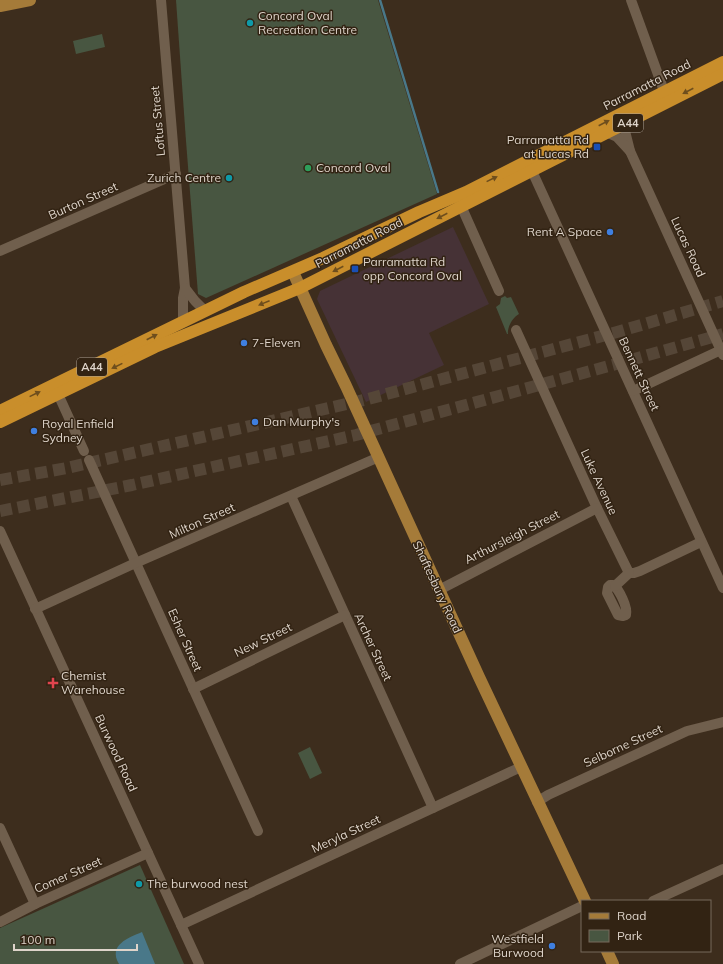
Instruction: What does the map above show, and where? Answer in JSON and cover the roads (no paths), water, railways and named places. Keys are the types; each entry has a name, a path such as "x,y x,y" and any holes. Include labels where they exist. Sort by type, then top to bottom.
{"highway":[{"name":"Parramatta Road","path":"0,422 155,347 300,288 398,239 459,201 557,147 723,62"},
{"name":"Parramatta Road","path":"0,411 244,292 293,272 391,226 459,201 532,171 723,74"},
{"path":"391,226 398,239"}],"main road":[{"path":"0,6 30,0"},
{"name":"Shaftesbury Road","path":"293,272 537,802 585,900"},
{"path":"607,952 613,964"}],"street":[{"name":"Loftus Street","path":"161,0 185,288 183,298 183,321"},
{"path":"631,0 664,91"},
{"name":"Lucas Road","path":"626,124 625,131 630,151 722,352"},
{"name":"Lucas Road","path":"608,133 616,136 630,151"},
{"name":"Bennett Street","path":"532,171 723,588"},
{"name":"Burton Street","path":"0,251 176,174"},
{"path":"459,201 499,291"},
{"path":"185,288 205,311"},
{"name":"Luke Avenue","path":"516,330 596,508 629,573"},
{"path":"633,391 722,352"},
{"path":"58,394 84,451"},
{"name":"Milton Street","path":"35,609 136,563 379,457"},
{"name":"Esher Street","path":"89,460 258,831"},
{"name":"Archer Street","path":"291,496 433,808"},
{"name":"Arthursleigh Street","path":"439,590 596,508"},
{"name":"Burwood Road","path":"0,531 199,964"},
{"path":"615,586 629,573 640,571 701,542"},
{"name":"New Street","path":"193,688 345,616"},
{"name":"Selborne Street","path":"537,802 548,795 688,731 723,722"},
{"name":"Meryla Street","path":"181,925 522,767"},
{"path":"0,828 35,904"},
{"name":"Comer Street","path":"0,922 35,904 148,853"},
{"path":"655,900 723,869"},
{"path":"460,964 581,906"}],"water":[{"path":"142,932 155,964 119,964 116,957 118,947 121,943"}],"waterway":[{"path":"380,0 438,192"}],"tunnel":[{"path":"0,480 67,468 368,399 617,332 723,301"},
{"path":"0,511 132,485 356,435 723,334"}],"place":[{"name":"Concord Oval Recreation Centre","path":"250,23"},
{"name":"Parramatta Rd at Lucas Rd","path":"597,147"},
{"name":"Concord Oval","path":"308,168"},
{"name":"Zurich Centre","path":"229,178"},
{"name":"Rent A Space","path":"610,232"},
{"name":"Parramatta Rd opp Concord Oval","path":"355,269"},
{"name":"7-Eleven","path":"244,343"},
{"name":"Dan Murphy's","path":"255,422"},
{"name":"Royal Enfield Sydney","path":"34,431"},
{"name":"Chemist Warehouse","path":"53,683"},
{"name":"The burwood nest","path":"139,884"},
{"name":"Westfield Burwood","path":"552,946"}]}
